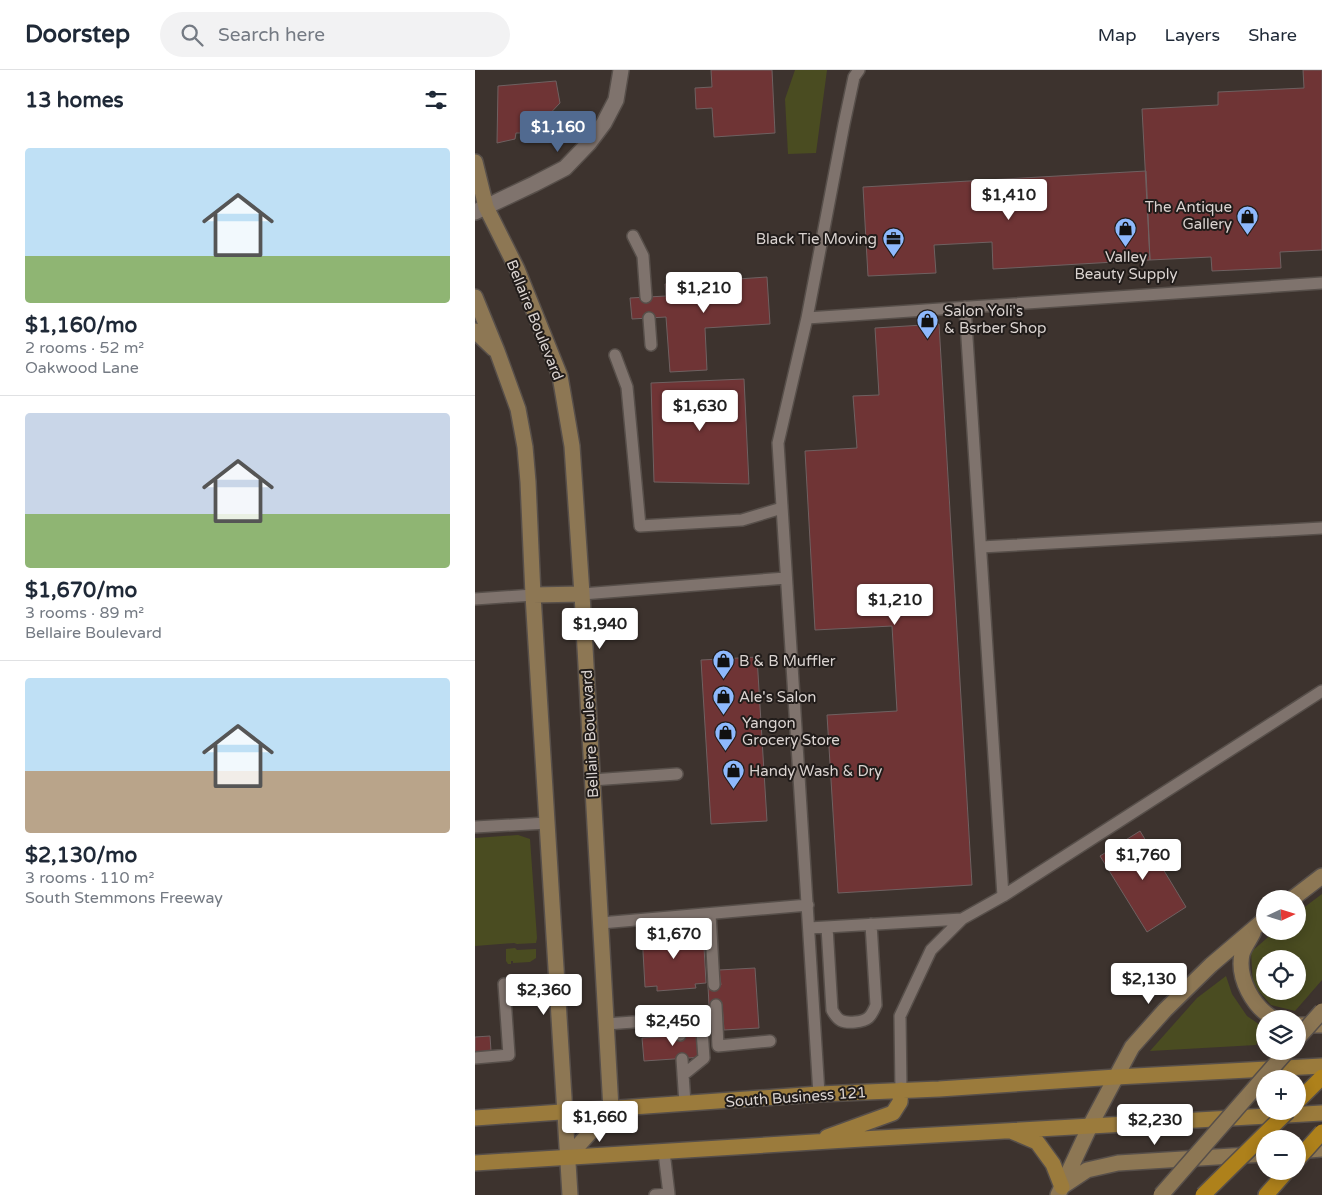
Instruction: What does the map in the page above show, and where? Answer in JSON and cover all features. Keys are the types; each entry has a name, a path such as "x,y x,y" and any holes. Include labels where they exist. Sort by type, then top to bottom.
{"highway":[{"path":"1306,1093 1322,1077"},
{"path":"1203,1195 1279,1120"},
{"path":"1306,1150 1322,1132"},
{"path":"1266,1195 1279,1180"}],"main road":[{"name":"Bellaire Boulevard","path":"475,162 481,210 517,270 560,376 572,446 611,1109"},
{"path":"475,297 519,409 525,447 570,1195"},
{"path":"475,331 497,351"},
{"path":"533,595 582,594"},
{"path":"1304,890 1322,876"},
{"path":"1060,1191 1091,1124 1132,1047 1165,1010 1211,965 1256,926"},
{"path":"1256,930 1242,953 1242,968 1249,994 1262,1010"},
{"path":"1306,1029 1322,1011"},
{"path":"1306,1025 1322,1025"},
{"path":"1161,1195 1279,1060"},
{"name":"South Business 121","path":"475,1118 819,1094 1322,1066"},
{"path":"811,1142 893,1113 900,1102 901,1090"},
{"path":"567,1157 611,1109"},
{"path":"475,1163 1091,1124 1322,1113"},
{"path":"1007,1130 1037,1142 1053,1164 1060,1191"},
{"path":"1306,1150 1322,1149"},
{"path":"1060,1191 1087,1170 1118,1164 1256,1155"}],"street":[{"path":"481,210 565,168 589,143 603,123 616,100 621,70"}],"lane":[{"path":"819,1094 779,443 807,318 854,77 859,70"},
{"path":"633,236 643,256 647,297"},
{"path":"807,318 1322,282"},
{"path":"965,307 1003,896"},
{"path":"649,318 651,345"},
{"path":"615,355 627,387 640,526 743,520 782,508"},
{"path":"981,547 1322,528"},
{"path":"582,594 786,578"},
{"path":"475,599 533,595"},
{"path":"901,1090 900,1016 931,950 962,918 1003,896 1322,691"},
{"path":"592,780 677,774"},
{"path":"475,828 547,822"},
{"path":"601,923 808,905"},
{"path":"710,914 715,986"},
{"path":"809,928 962,918"},
{"path":"827,927 831,1010 836,1018 845,1023 864,1021 873,1015 876,1005 871,924"},
{"path":"475,1058 509,1055 505,984 557,980"},
{"path":"716,1005 718,1046 770,1041"},
{"path":"606,1024 701,1017 704,1058 683,1075"},
{"path":"679,1019 681,1035"},
{"path":"682,1059 685,1104"},
{"path":"655,1195 669,1194 664,1152"}],"green space":[{"path":"795,70 827,70 816,153 788,154 785,99"},
{"path":"518,835 530,839 536,943 475,946 475,838"},
{"path":"1322,894 1322,980 1306,998 1306,950 1256,950 1256,988 1253,985 1251,952 1265,940 1306,940 1306,906"},
{"path":"515,948 517,950 536,949 536,958 530,962 513,963 511,961 511,964 508,964 506,961 506,949"},
{"path":"1226,976 1232,994 1247,1016 1256,1022 1256,1045 1150,1051 1197,998"},
{"path":"1266,1000 1305,1000 1296,1010 1271,1005"}],"building":[{"path":"711,70 772,70 775,133 714,137 712,108 696,109 695,88 712,87"},
{"path":"1303,70 1322,70 1322,250 1280,252 1281,268 1212,271 1211,257 1150,260 1142,109 1218,105 1218,92 1304,88"},
{"path":"556,81 560,103 543,121 525,125 524,133 516,133 515,139 497,143 498,86"},
{"path":"1146,171 1150,260 993,269 992,242 934,245 936,273 868,276 863,187"},
{"path":"767,277 770,324 705,328 707,370 670,372 666,317 632,319 630,298 666,296 665,284"},
{"path":"939,324 972,885 838,893 827,715 897,711 892,626 815,630 805,451 857,448 853,396 879,395 875,328"},
{"path":"744,379 749,484 654,482 651,383"},
{"path":"757,657 767,821 711,824 701,660"},
{"path":"1140,831 1186,907 1147,932 1100,856"},
{"path":"703,929 706,983 695,984 696,988 657,991 657,986 645,987 642,934"},
{"path":"755,968 759,1028 724,1030 722,1004 709,1005 708,986 721,985 719,970"},
{"path":"702,1034 703,1057 644,1061 642,1038"},
{"path":"490,1036 491,1051 475,1052 475,1037"}],"place":[{"name":"The Antique Gallery","path":"1248,235"},
{"name":"Valley Beauty Supply","path":"1126,247"},
{"name":"Black Tie Moving","path":"893,258"},
{"name":"Salon Yoli's & Bsrber Shop","path":"928,339"},
{"name":"B & B Muffler","path":"723,680"},
{"name":"Ale's Salon","path":"723,716"},
{"name":"Yangon Grocery Store","path":"726,751"},
{"name":"Handy Wash & Dry","path":"733,790"}]}
